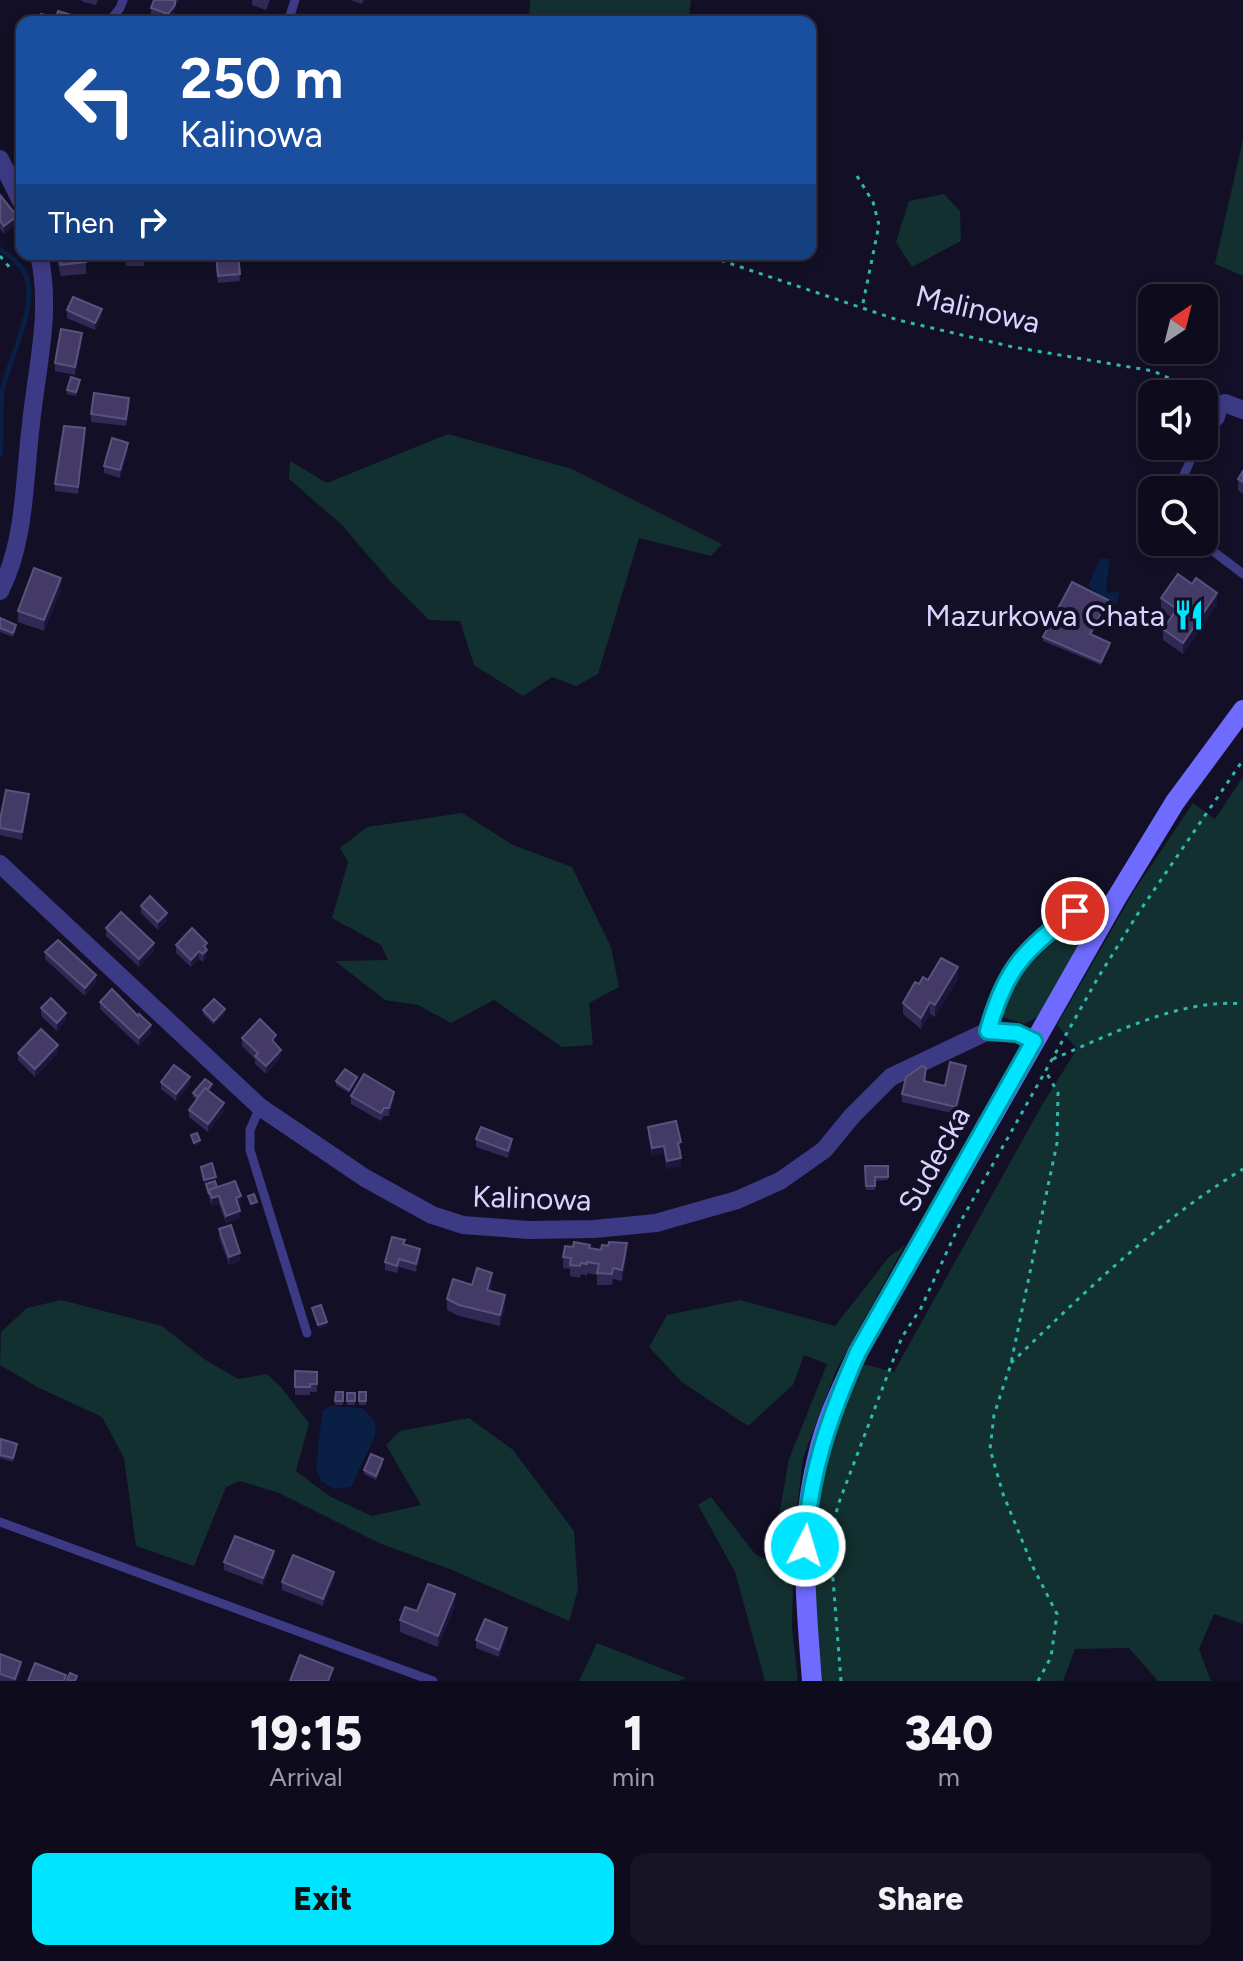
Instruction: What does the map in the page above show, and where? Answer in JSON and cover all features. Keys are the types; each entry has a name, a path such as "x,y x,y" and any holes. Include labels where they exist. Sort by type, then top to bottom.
{"main road":[{"name":"Sudecka","path":"812,1681 803,1577 807,1514 818,1454 834,1406 858,1352 1117,897 1175,802 1243,710"}],"street":[{"path":"0,159 16,191"},
{"path":"0,591 14,554 27,477 30,426 46,310 46,282 40,260"},
{"name":"Kalinowa","path":"0,864 260,1107 365,1178 432,1215 463,1225 529,1230 594,1229 656,1223 737,1200 780,1181 824,1150 891,1077 988,1031"},
{"path":"988,1031 1017,1033 1034,1041"}],"lane":[{"path":"1218,421 1234,407"},
{"path":"1218,555 1243,574"},
{"path":"988,1031 1005,979 1016,963 1075,911 1089,903 1117,897"},
{"path":"260,1107 250,1130 250,1150 307,1333"},
{"path":"0,1522 433,1681"}],"path":[{"path":"857,176 873,202 879,225 862,308"},
{"path":"0,256 11,269"},
{"name":"Malinowa","path":"720,260 898,320 1013,347 1153,371 1234,407"},
{"path":"841,1681 830,1541 838,1505 902,1337 921,1308 962,1219 1050,1060 1137,915 1243,760"},
{"path":"1050,1060 1143,1021 1220,1002 1243,1004"},
{"path":"1038,1681 1051,1657 1057,1614 1033,1567 1003,1494 990,1449 994,1415 1011,1363 1057,1143 1058,1093 1045,1070"},
{"path":"1011,1363 1118,1261 1203,1194 1243,1169"}],"green space":[{"path":"530,0 691,0 689,16 529,15"},
{"path":"1243,139 1243,276 1215,264"},
{"path":"944,194 960,211 961,241 912,267 896,242 909,201"},
{"path":"448,434 572,469 722,544 711,556 639,538 598,674 576,686 552,677 523,696 474,665 460,621 429,620 341,524 289,479 290,461 327,483"},
{"path":"1243,777 1243,1624 1214,1614 1199,1649 1211,1681 1158,1681 1129,1648 1075,1649 1063,1681 823,1681 810,1586 810,1530 832,1408 863,1364 894,1372 1042,1105 1077,1049 1057,1025 1134,891 1193,803 1215,819"},
{"path":"462,813 513,845 572,867 611,947 619,987 589,1003 593,1045 562,1047 494,1000 451,1023 418,1005 385,1000 335,961 388,960 381,945 332,918 348,862 340,848 367,827"},
{"path":"1091,907 1098,913 1041,1015 1024,1024 1002,1017 1001,1012 1022,972"},
{"path":"905,1245 836,1371 803,1458 794,1536 792,1628 798,1681 765,1681 735,1572 698,1505 711,1497 755,1554 775,1565 773,1549 789,1459 827,1364 804,1355 793,1385 748,1426 682,1382 649,1347 667,1315 740,1300 835,1326 889,1257"},
{"path":"61,1300 162,1326 204,1359 238,1379 267,1374 309,1423 296,1471 329,1496 372,1516 421,1505 386,1445 400,1431 469,1418 513,1450 574,1531 578,1589 569,1621 452,1570 379,1543 279,1493 240,1481 226,1487 194,1566 136,1546 124,1458 102,1417 37,1387 0,1365 1,1332 27,1308"},
{"path":"597,1643 686,1678 679,1681 579,1681"}],"water":[{"path":"1100,559 1109,559 1108,593 1120,592 1114,610 1109,601 1088,586"},
{"path":"330,1406 362,1408 375,1421 375,1436 351,1487 334,1489 321,1481 316,1469 322,1412"}],"building":[{"path":"154,0 175,0 175,5 168,14 151,8"},
{"path":"58,11 75,16 57,16"},
{"path":"0,195 16,217 4,226 0,221"},
{"path":"60,260 86,262 61,265"},
{"path":"217,260 239,260 240,274 218,276"},
{"path":"73,297 102,309 95,323 67,310"},
{"path":"61,329 82,333 75,367 55,363"},
{"path":"71,377 80,380 76,392 67,390"},
{"path":"94,393 129,398 126,419 91,414"},
{"path":"64,426 85,428 78,487 55,484"},
{"path":"112,438 128,443 120,470 104,466"},
{"path":"34,568 61,578 44,620 18,611"},
{"name":"Mazurkowa Chata","path":"1178,574 1192,584 1196,578 1217,593 1183,643 1163,629 1177,609 1161,598"},
{"path":"1072,582 1108,600 1090,634 1110,643 1101,662 1043,637"},
{"path":"0,618 16,625 13,633 0,628"},
{"path":"6,790 29,794 22,832 0,828"},
{"path":"150,896 167,913 158,922 141,906"},
{"path":"121,912 154,943 139,959 106,928"},
{"path":"192,928 207,943 204,946 207,950 203,954 199,951 191,960 176,945"},
{"path":"58,940 96,975 85,988 45,952"},
{"path":"941,958 958,967 935,1005 930,1002 921,1018 903,1003 915,982 919,984 923,977 928,980"},
{"path":"112,989 151,1025 139,1038 100,1002"},
{"path":"51,998 66,1013 57,1023 41,1008"},
{"path":"214,999 225,1009 214,1021 203,1010"},
{"path":"260,1019 276,1035 272,1040 281,1050 266,1066 242,1038"},
{"path":"41,1029 58,1045 35,1069 18,1053"},
{"path":"950,1062 966,1066 956,1107 902,1094 906,1077 922,1066 926,1068 924,1081 945,1086"},
{"path":"174,1065 190,1077 176,1094 161,1082"},
{"path":"345,1069 357,1077 349,1090 336,1081"},
{"path":"364,1074 394,1092 389,1108 384,1108 381,1113 351,1096"},
{"path":"205,1079 212,1084 198,1097 193,1093"},
{"path":"205,1088 224,1103 208,1124 189,1110"},
{"path":"676,1121 681,1158 667,1161 664,1146 652,1148 648,1127"},
{"path":"481,1127 512,1139 508,1151 476,1139"},
{"path":"197,1133 200,1140 194,1143 191,1135"},
{"path":"212,1163 216,1177 204,1180 201,1167"},
{"path":"865,1166 888,1166 888,1177 875,1177 875,1186 866,1186"},
{"path":"215,1181 217,1187 209,1190 209,1194 206,1184"},
{"path":"235,1181 241,1196 236,1198 240,1211 226,1216 219,1196 212,1198 209,1190"},
{"path":"254,1194 257,1202 251,1204 248,1196"},
{"path":"231,1225 240,1253 229,1257 219,1229"},
{"path":"392,1237 420,1249 416,1264 399,1259 397,1266 385,1262"},
{"path":"574,1242 601,1250 602,1245 608,1246 609,1242 627,1243 622,1270 613,1268 612,1274 597,1273 599,1264 587,1262 580,1266 570,1265 571,1258 563,1257 565,1246 573,1247"},
{"path":"477,1268 492,1273 487,1290 505,1295 500,1315 447,1299 453,1279 472,1285"},
{"path":"321,1305 327,1322 318,1325 312,1308"},
{"path":"295,1371 317,1372 317,1384 295,1387"},
{"path":"336,1392 343,1392 343,1401 335,1401"},
{"path":"359,1392 366,1392 366,1401 359,1401"},
{"path":"347,1393 355,1393 355,1401 347,1401"},
{"path":"1,1439 17,1444 13,1458 0,1455"},
{"path":"371,1454 383,1459 376,1476 364,1470"},
{"path":"235,1536 274,1551 263,1578 224,1562"},
{"path":"293,1555 334,1572 323,1599 282,1582"},
{"path":"428,1584 455,1594 438,1636 400,1620 405,1607 417,1611"},
{"path":"485,1619 507,1628 499,1650 476,1640"},
{"path":"0,1654 21,1662 15,1679 0,1674"},
{"path":"300,1655 333,1668 328,1681 290,1681"},
{"path":"35,1663 66,1675 64,1681 28,1681"},
{"path":"70,1673 77,1676 75,1681 67,1680"}],"waterway":[{"path":"0,249 23,270 29,297 2,393 0,455"}],"place":[{"name":"Mazurkowa Chata","path":"1189,615"}],"route":[{"path":"805,1546 807,1514 818,1454 834,1406 858,1352 1034,1041 1017,1033 988,1031 1005,979 1041,938 1075,911"}]}
